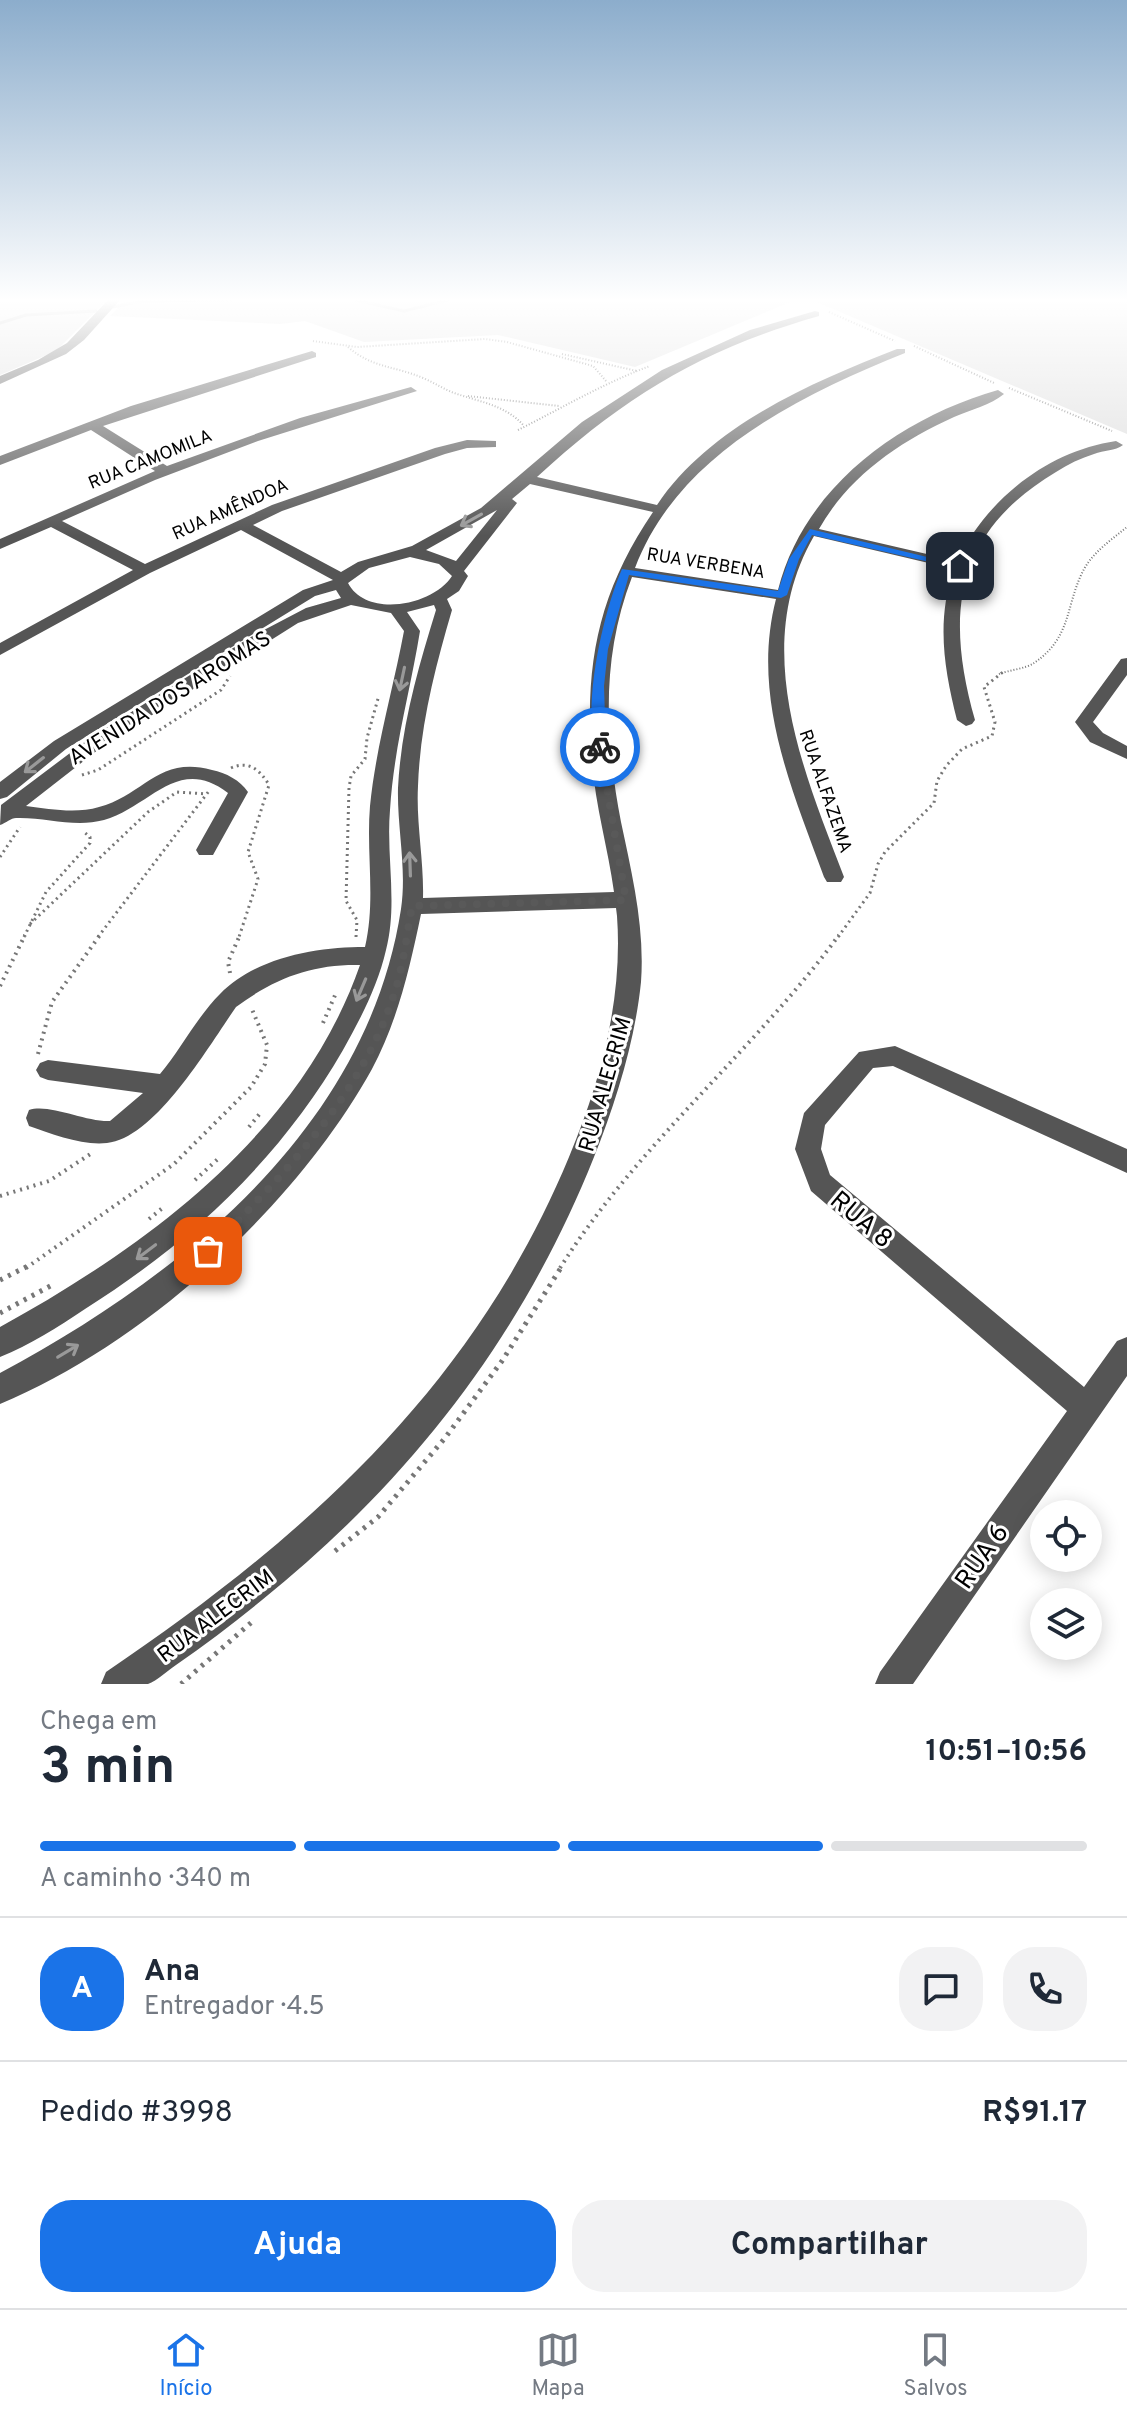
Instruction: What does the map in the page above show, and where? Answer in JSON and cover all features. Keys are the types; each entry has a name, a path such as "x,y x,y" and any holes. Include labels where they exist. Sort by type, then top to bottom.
{"street":[{"path":"0,461 92,425 230,379"},
{"path":"457,570 530,478 597,417 658,379"},
{"name":"RUA ALECRIM","path":"118,1684 244,1596 335,1519 404,1446 449,1391 505,1311 545,1244 572,1187 613,1067 627,1006 630,948 626,900 598,726 603,649 625,571 658,509 682,481 728,438 780,404 830,379"},
{"name":"RUA CAMOMILA","path":"0,545 164,470 279,429 411,391"},
{"name":"RUA ALFAZEMA","path":"834,877 797,778 783,727 775,660 781,595 794,559 810,531 836,493 873,458 926,424 998,394"},
{"path":"92,425 164,470"},
{"path":"966,720 950,661 949,611 960,566 983,528 1016,493 1062,461 1118,440"},
{"name":"RUA AMÊNDOA","path":"0,650 145,570 242,525 382,469 467,444 491,444"},
{"path":"530,478 658,509"},
{"name":"AVENIDA DOS AROMAS","path":"9,809 60,745 309,593 342,581 364,564 388,555 409,552 484,513 530,478"},
{"path":"51,521 145,570"},
{"path":"242,525 342,581 353,600 395,607 439,599 457,584 460,576 457,570 436,558 409,552"},
{"path":"810,531 960,566"},
{"name":"RUA VERBENA","path":"625,571 781,595"},
{"path":"0,1389 124,1317 208,1251 304,1150 339,1103 384,1017 399,975 412,906 408,789 410,752 421,687 444,610 439,599"},
{"name":"AVENIDA DOS AROMAS","path":"9,809 63,764 277,628 316,608 353,600"},
{"path":"0,1343 78,1300 147,1252 209,1202 250,1160 309,1089 363,988 362,956 382,905 379,823 383,763 412,631 395,607"},
{"path":"1127,663 1084,722 1090,734 1127,753"},
{"path":"9,809 98,815 113,810 164,776 180,771 200,771 213,787 232,784 238,792 206,850"},
{"path":"412,906 626,900"},
{"path":"38,1118 107,1133 127,1126 165,1085 228,1000 241,990 305,961 362,956"},
{"name":"RUA 8","path":"1085,1407 820,1183 808,1149 813,1121 867,1059 895,1056 1127,1161"},
{"path":"48,1070 165,1085"},
{"name":"RUA 6","path":"892,1684 1127,1351"}],"path":[{"path":"424,379 460,395 504,409 515,415 524,426"},
{"path":"603,379 606,382"},
{"path":"518,430 616,379"},
{"path":"977,379 1118,440"},
{"path":"460,395 563,407"},
{"path":"504,409 506,404 518,400"},
{"path":"330,1554 378,1517 445,1438 502,1361 571,1251 615,1191 652,1145 785,1004 822,958 870,893 878,864 885,852 934,803 937,781 946,766 962,749 992,736 995,722 984,687 995,676 1015,667 1031,665 1055,644 1064,631 1083,571 1097,552 1127,527"},
{"path":"75,777 98,770 221,690 238,667"},
{"path":"322,1024 362,956 357,920 346,901 349,788 351,776 365,759 367,738 383,682"},
{"path":"30,924 148,812 177,792 213,787"},
{"path":"48,1070 38,1057 52,1002 213,787"},
{"path":"0,857 9,809"},
{"path":"0,986 46,892 90,843 90,837 81,831"},
{"path":"249,1127 267,1105"},
{"path":"0,1196 23,1192 82,1163 115,1132"},
{"path":"195,1181 229,1149"},
{"path":"149,1219 172,1200"},
{"path":"0,1313 63,1278"},
{"path":"181,1684 263,1612"}],"shaded area":[{"path":"997,379 1127,379 1127,434"}],"way so far":[{"path":"208,1251 304,1150 339,1103 384,1017 399,975 412,906 626,900 600,747"}],"route":[{"path":"600,747 599,686 603,649 625,571 781,595 794,559 810,531 960,566"}]}
